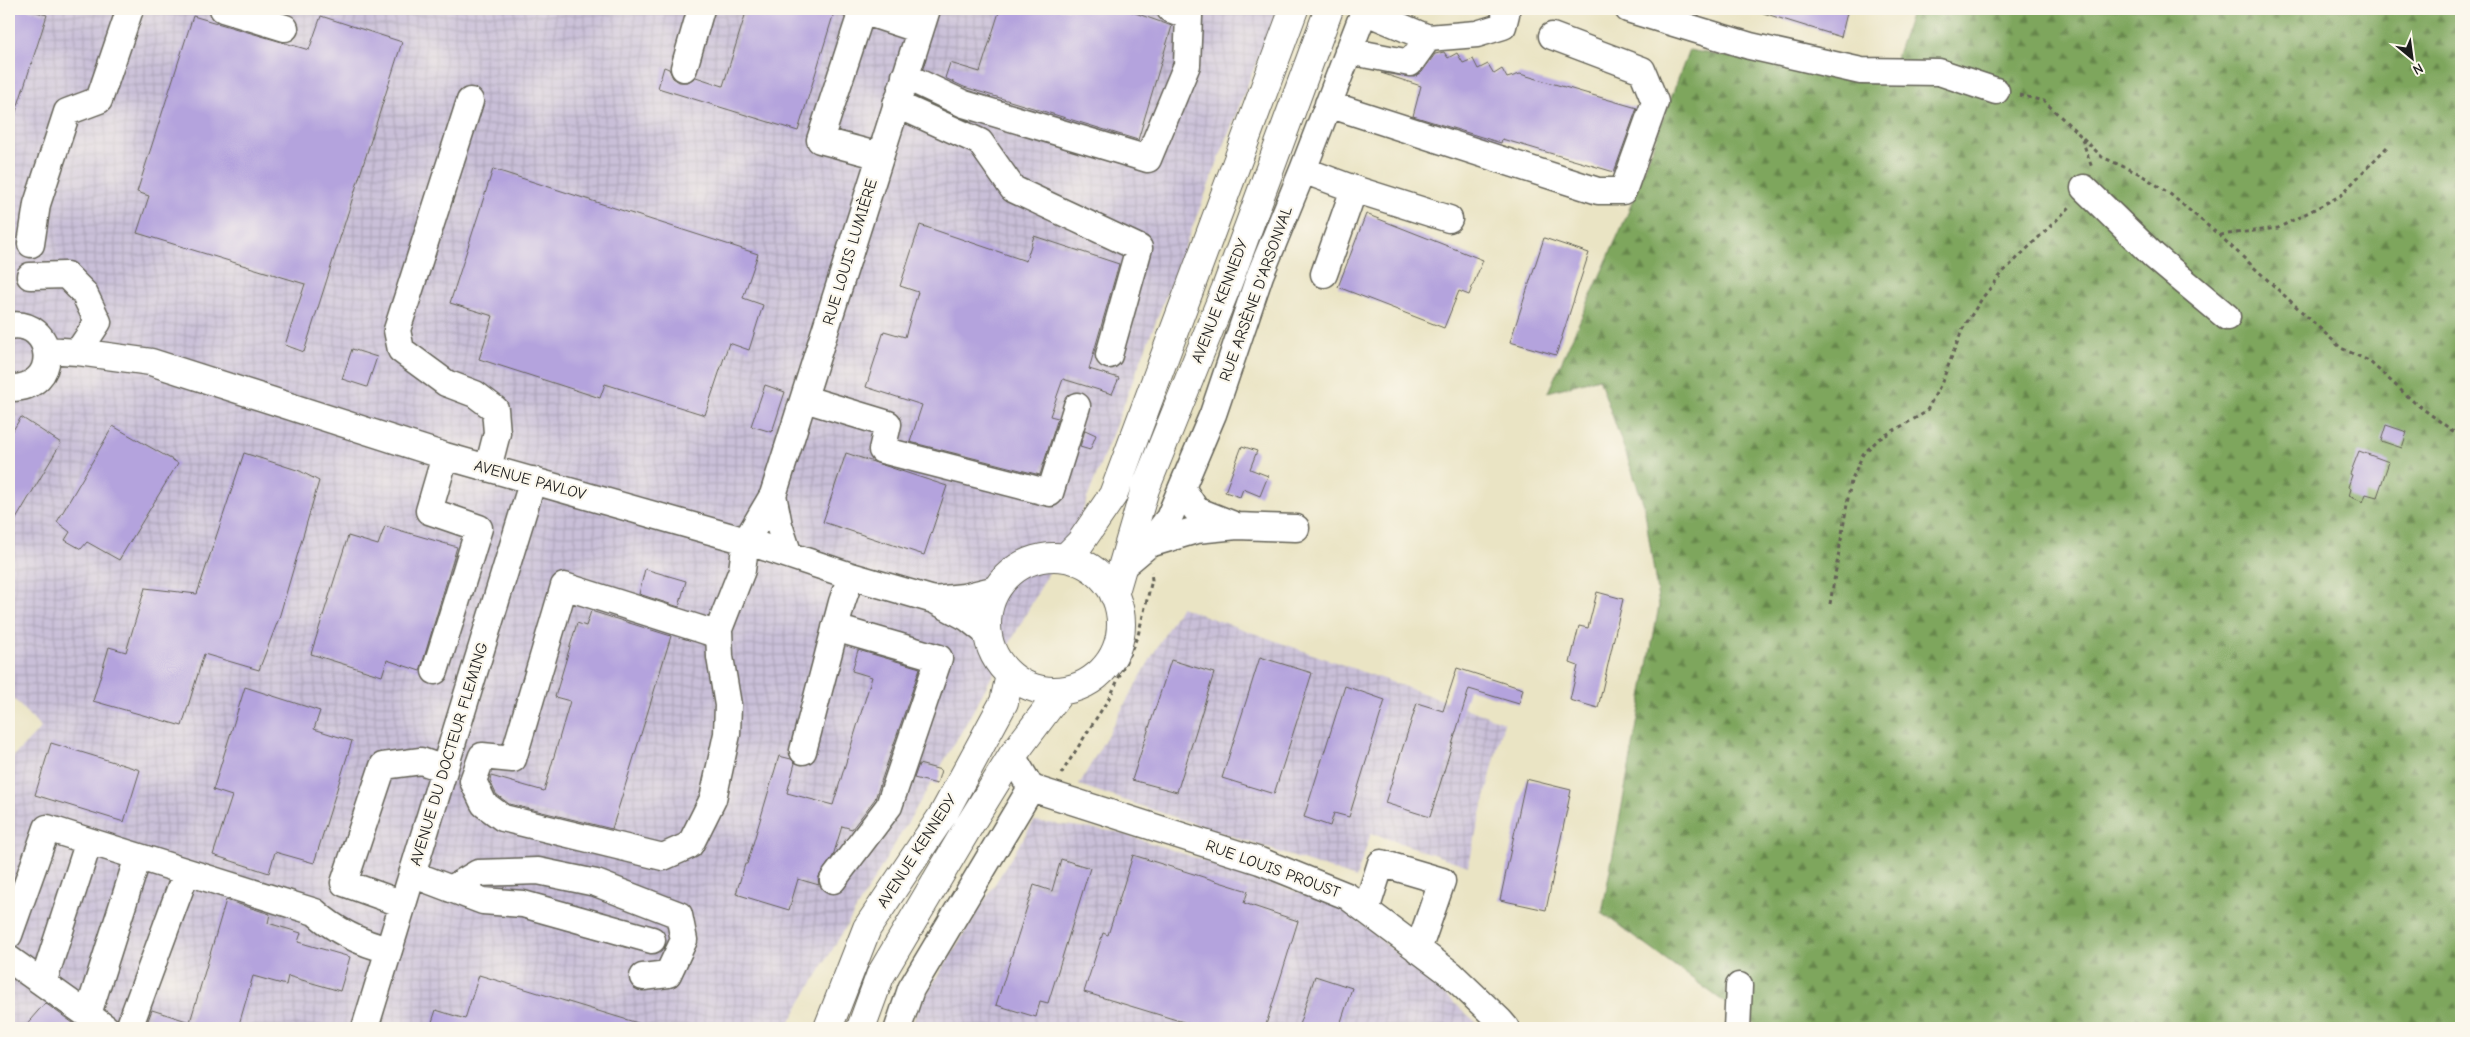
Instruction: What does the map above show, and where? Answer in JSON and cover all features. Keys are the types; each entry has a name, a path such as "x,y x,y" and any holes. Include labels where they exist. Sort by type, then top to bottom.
{"main road":[{"name":"AVENUE KENNEDY","path":"1065,558 1080,543 1113,495 1294,9"},
{"name":"AVENUE KENNEDY","path":"1114,595 1145,489 1226,288 1329,9"},
{"path":"1045,558 1065,558 1085,564 1102,577 1114,595 1120,615 1120,636 1112,657 1099,673 1081,685 1061,691 1043,690 1026,685 1010,675 999,663 991,649 987,633 987,617 997,589 1010,574 1026,563 1045,558"},
{"name":"AVENUE KENNEDY","path":"828,1028 867,928 944,813 1004,702 1010,675"},
{"name":"AVENUE KENNEDY","path":"861,1028 880,976 1012,756 1061,691"}],"street":[{"path":"31,244 37,204 67,112 99,100 130,9"},
{"path":"224,9 285,28"},
{"path":"684,68 701,9"},
{"path":"905,76 964,104 1148,159 1187,64 1189,16 1170,9"},
{"path":"1364,10 1428,38 1477,34 1503,26 1506,14 1504,9"},
{"path":"1628,9 1750,46 1861,71 1939,72 1996,91"},
{"path":"880,156 820,140 859,10 923,19"},
{"name":"RUE ARSÈNE D'ARSONVAL","path":"1124,565 1149,544 1169,518 1182,488 1212,414 1260,275 1303,170 1364,10"},
{"name":"RUE LOUIS LUMIÈRE","path":"746,541 773,495 805,399 923,19"},
{"path":"1328,104 1598,191 1623,191 1655,102 1642,70 1552,36"},
{"path":"1348,51 1410,63 1428,38"},
{"path":"470,101 397,330 401,350 446,383 475,394 495,409 497,433 488,468"},
{"path":"896,104 980,142 1013,189 1139,248 1109,355"},
{"path":"1303,170 1354,189 1449,219"},
{"path":"2084,188 2154,256 2228,317"},
{"path":"1324,274 1354,189"},
{"path":"30,276 66,275 84,293 98,322 78,352"},
{"path":"9,326 28,328 43,341 45,360 38,379 29,386 9,388"},
{"name":"AVENUE PAVLOV","path":"45,360 78,352 151,362 445,456 746,541 851,576 934,600 968,618 987,633"},
{"name":"AVENUE PAVLOV","path":"45,360 127,359"},
{"path":"805,399 888,424 882,450 1050,493 1077,406"},
{"path":"435,671 479,528 429,511 445,456"},
{"name":"AVENUE DU DOCTEUR FLEMING","path":"365,1028 533,480"},
{"path":"1182,488 1196,510 1237,526"},
{"name":"RUE LOUIS LUMIÈRE","path":"773,495 778,524 789,555"},
{"path":"1149,544 1196,530 1237,526 1296,528"},
{"path":"720,635 564,586 513,759 482,756 473,782 484,804 503,818 663,857 690,844 713,799 727,734 728,705 720,657 720,635 719,629 742,570 746,541"},
{"path":"803,751 835,628 851,576"},
{"name":"AVENUE PAVLOV","path":"934,600 964,597 997,589"},
{"path":"833,880 889,806 939,658 835,628"},
{"path":"898,1028 911,989 1040,790 1012,756"},
{"path":"403,904 344,883 383,766 421,761 444,769"},
{"name":"RUE LOUIS PROUST","path":"1040,790 1260,861 1347,896 1452,974 1506,1028"},
{"path":"9,935 47,828 315,912 333,928 368,945 389,950"},
{"path":"43,982 89,842"},
{"path":"9,959 97,1021 138,857"},
{"path":"1366,910 1381,863 1442,880 1418,950"},
{"path":"451,890 478,873 538,871 596,883 679,915 684,940 668,974 643,977"},
{"path":"129,1028 186,873"},
{"path":"412,874 483,901 523,904 652,940"},
{"path":"1737,1028 1739,986"}],"path":[{"path":"1996,91 2044,101 2102,157 2140,174 2170,194 2219,235 2341,348 2369,361 2415,403 2461,437"},
{"path":"1830,604 1850,481 1863,454 1879,439 1926,412 1942,382 1962,330 1982,297 2004,271 2070,207 2084,188 2092,165 2081,136"},
{"path":"2219,235 2278,228 2296,219 2340,196 2388,148"},
{"path":"1040,790 1111,695 1138,635 1152,580 1149,544"}],"shaded area":[{"path":"9,9 1277,9 1082,512 963,729 786,1028 9,1028 9,761 41,728 9,694"},
{"path":"1180,607 1504,722 1468,866 1371,833 1356,878 1079,785"},
{"path":"1034,821 1118,832 1343,907 1483,1028 911,1028 919,1006"}],"green space":[{"path":"1912,9 2461,9 2461,1028 1760,1028 1602,913 1659,606 1644,505 1599,378 1548,392 1627,215 1689,50 1887,85"}],"building":[{"path":"9,9 26,9 47,15 12,124 9,123"},
{"path":"747,9 835,9 798,131 658,88 664,67 669,69 673,78 679,82 688,82 696,77 723,86"},
{"path":"1000,9 1124,9 1172,26 1138,140 964,87 945,78 950,63 980,72"},
{"path":"1763,9 1848,9 1841,37 1763,13"},
{"path":"193,16 309,50 321,16 402,42 304,352 285,345 305,284 137,233 149,196 137,192"},
{"path":"1444,52 1448,58 1457,53 1463,63 1473,59 1478,69 1488,64 1494,74 1502,69 1507,78 1520,74 1637,108 1614,172 1502,139 1501,143 1413,116 1421,86 1381,73 1415,77 1422,72 1435,54"},
{"path":"493,169 758,254 743,298 763,305 749,350 729,343 705,415 605,384 600,398 479,359 493,316 450,303"},
{"path":"1366,214 1483,260 1469,295 1459,291 1444,328 1338,287"},
{"path":"920,225 1026,261 1034,236 1119,264 1089,369 1119,378 1112,394 1063,379 1050,416 1058,418 1040,475 910,442 922,405 866,387 884,331 905,337 918,292 900,286"},
{"path":"1544,238 1589,253 1556,355 1510,342"},
{"path":"352,349 377,357 367,387 342,379"},
{"path":"765,385 785,392 772,432 751,426"},
{"path":"21,417 61,443 9,531 9,437"},
{"path":"2386,425 2407,432 2402,448 2381,441"},
{"path":"113,426 178,463 119,560 87,542 81,549 65,540 70,532 57,522"},
{"path":"1085,430 1096,435 1090,450 1080,447"},
{"path":"1242,446 1257,451 1250,469 1268,476 1260,496 1243,489 1240,497 1225,492"},
{"path":"2359,451 2389,462 2377,497 2366,494 2363,502 2349,496 2351,489 2348,487 2352,475 2350,474"},
{"path":"244,453 300,471 319,481 279,618 259,670 204,654 182,726 93,701 109,647 126,652 145,588 197,594"},
{"path":"846,453 947,486 924,555 823,522"},
{"path":"385,526 457,547 420,671 387,660 382,676 311,654 348,536 378,545"},
{"path":"645,569 686,581 679,607 639,594"},
{"path":"1597,592 1623,599 1598,708 1570,700 1578,666 1570,663 1579,626 1588,628"},
{"path":"591,611 671,636 612,829 509,804 496,794 490,781 491,776 544,791 570,701 555,697 577,623 586,626"},
{"path":"858,650 920,668 875,799 852,829 842,826 833,856 818,878 819,885 798,879 789,910 736,894 745,864 747,864 779,756 791,759 795,763 787,793 833,805 872,677 852,671"},
{"path":"1260,657 1312,673 1274,794 1222,778"},
{"path":"1171,660 1214,673 1177,792 1132,780"},
{"path":"1457,668 1523,689 1519,704 1469,689 1430,817 1385,803 1417,703 1443,711"},
{"path":"1345,686 1385,700 1349,817 1334,813 1330,826 1304,817"},
{"path":"245,687 320,711 314,729 352,741 314,863 275,852 269,873 213,855 232,796 213,790"},
{"path":"51,743 140,770 124,822 35,795"},
{"path":"919,764 941,770 937,784 914,778"},
{"path":"1526,779 1571,790 1546,910 1500,900"},
{"path":"1133,855 1248,891 1244,903 1298,921 1265,1028 1203,1028 1084,992 1103,933 1108,935"},
{"path":"1061,859 1090,868 1048,1003 1040,1001 1036,1017 996,1005 1034,885 1052,891"},
{"path":"226,900 270,914 268,923 301,933 298,942 350,957 340,991 288,976 286,985 253,976 238,1028 145,1028 152,1010 190,1022"},
{"path":"479,975 641,1024 641,1028 430,1028 436,1010 465,1019"},
{"path":"1315,976 1352,988 1339,1028 1298,1028"},
{"path":"45,1003 80,1028 23,1028"}]}
